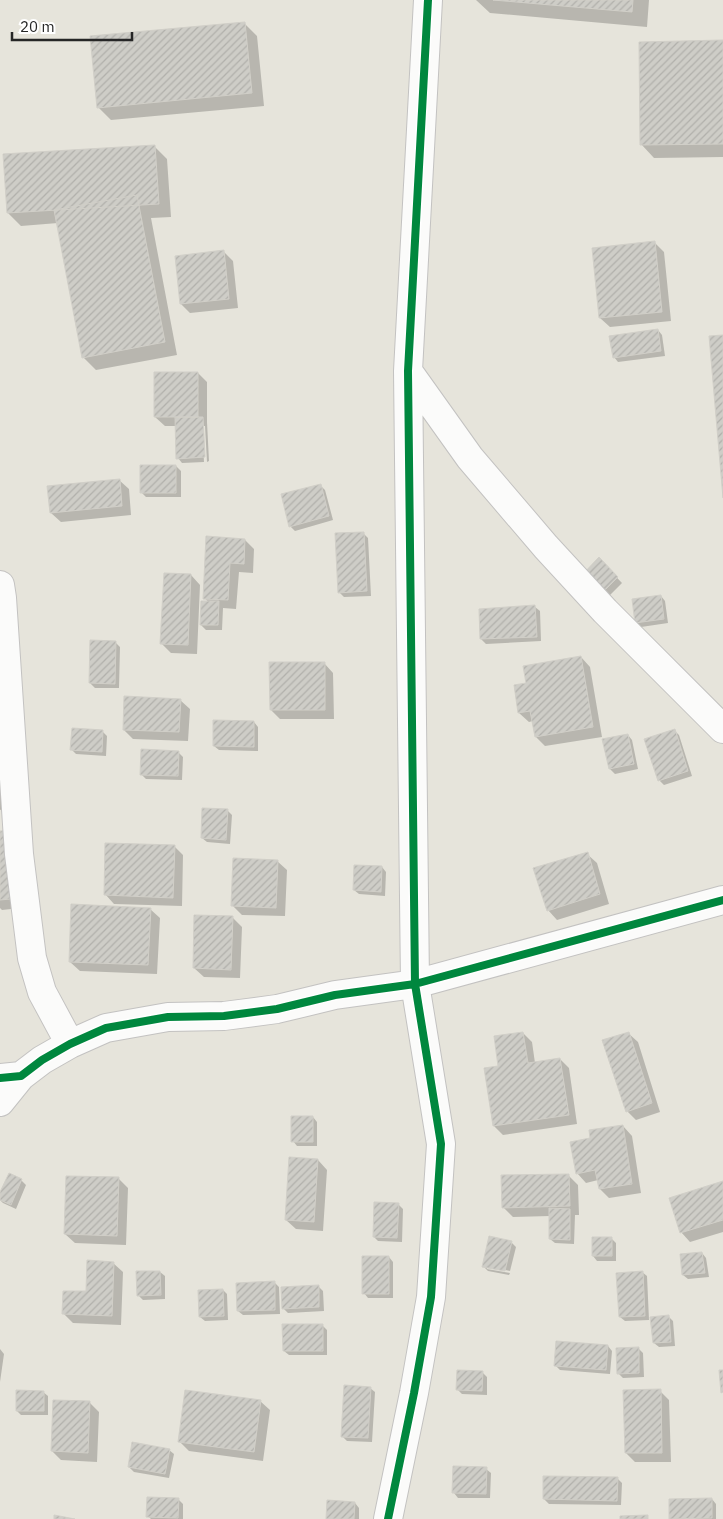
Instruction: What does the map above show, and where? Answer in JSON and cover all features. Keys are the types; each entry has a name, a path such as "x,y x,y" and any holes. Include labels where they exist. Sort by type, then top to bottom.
{"street":[{"path":"388,1519 414,1393 431,1296 441,1144 415,984 408,371 428,0"},
{"path":"408,371 470,458 546,547 605,611 723,729"},
{"path":"0,585 19,854 32,958 42,992 70,1044"},
{"path":"0,1102 11,1077 70,1044 106,1028 168,1017 224,1016 277,1009 336,995 415,984 723,900"}],"building":[{"path":"493,0 633,0 632,12"},
{"path":"245,22 252,93 97,108 90,36"},
{"path":"723,40 723,144 640,145 639,42"},
{"path":"155,145 159,204 7,213 3,154"},
{"path":"137,195 165,342 82,358 54,210"},
{"path":"655,241 662,312 599,318 592,248"},
{"path":"224,250 229,299 180,304 175,256"},
{"path":"658,329 661,351 613,358 609,336"},
{"path":"723,335 723,498 709,336"},
{"path":"154,372 198,372 198,417 154,417"},
{"path":"175,417 203,417 205,457 176,459"},
{"path":"140,465 176,465 176,493 140,493"},
{"path":"120,479 122,506 50,513 47,486"},
{"path":"321,484 329,516 289,527 281,494"},
{"path":"364,532 367,591 338,593 335,533"},
{"path":"206,536 245,539 244,564 230,563 228,600 203,599"},
{"path":"599,557 618,577 602,593 583,574"},
{"path":"164,573 191,574 188,645 160,644"},
{"path":"661,595 664,619 635,623 632,599"},
{"path":"201,601 219,601 218,625 200,625"},
{"path":"535,605 537,637 480,639 479,609"},
{"path":"90,640 116,641 115,684 89,683"},
{"path":"581,656 593,727 535,737 530,711 518,713 514,685 526,683 523,666"},
{"path":"269,662 325,662 325,710 270,710"},
{"path":"124,696 181,699 179,732 123,730"},
{"path":"213,720 254,721 254,747 213,746"},
{"path":"72,728 103,730 102,752 70,750"},
{"path":"675,729 688,771 658,781 644,739"},
{"path":"628,734 634,764 609,769 602,739"},
{"path":"141,749 179,751 178,776 140,775"},
{"path":"202,808 228,809 226,840 201,838"},
{"path":"14,830 21,898 0,900 0,831"},
{"path":"105,843 175,845 173,898 104,895"},
{"path":"588,852 600,894 547,911 533,868"},
{"path":"233,858 278,860 276,908 231,906"},
{"path":"354,865 382,866 381,892 353,890"},
{"path":"71,904 151,908 148,965 69,962"},
{"path":"194,915 233,916 231,970 193,968"},
{"path":"523,1032 528,1063 560,1058 569,1115 493,1126 484,1068 498,1066 494,1036"},
{"path":"629,1032 652,1103 626,1112 602,1040"},
{"path":"291,1116 313,1116 313,1142 291,1142"},
{"path":"623,1125 632,1184 599,1189 595,1170 576,1174 570,1142 590,1138 589,1130"},
{"path":"289,1157 318,1159 314,1222 285,1220"},
{"path":"9,1173 22,1179 11,1205 0,1200 0,1192"},
{"path":"569,1174 570,1206 502,1208 501,1175"},
{"path":"66,1176 119,1177 117,1236 64,1234"},
{"path":"723,1181 723,1220 680,1233 669,1198"},
{"path":"374,1202 399,1203 397,1238 373,1237"},
{"path":"549,1208 570,1209 570,1240 549,1239"},
{"path":"489,1236 512,1241 505,1271 482,1267"},
{"path":"592,1237 612,1237 612,1256 592,1256"},
{"path":"702,1252 705,1273 682,1275 680,1254"},
{"path":"362,1256 389,1256 389,1294 362,1294"},
{"path":"87,1260 114,1262 112,1316 62,1314 63,1291 86,1291"},
{"path":"136,1271 160,1271 161,1295 137,1296"},
{"path":"643,1271 645,1316 619,1317 616,1273"},
{"path":"275,1281 275,1310 237,1311 236,1283"},
{"path":"319,1285 319,1307 282,1309 281,1287"},
{"path":"223,1289 224,1316 199,1317 198,1290"},
{"path":"669,1315 671,1342 653,1343 650,1317"},
{"path":"282,1324 323,1324 323,1351 283,1351"},
{"path":"556,1341 608,1345 606,1370 554,1366"},
{"path":"639,1347 639,1373 617,1374 616,1348"},
{"path":"457,1370 483,1371 482,1391 456,1390"},
{"path":"719,1370 723,1370 723,1392 721,1393"},
{"path":"344,1385 371,1387 368,1438 341,1437"},
{"path":"661,1389 662,1453 625,1453 623,1390"},
{"path":"16,1390 44,1391 44,1411 16,1411"},
{"path":"185,1390 261,1400 254,1452 178,1442"},
{"path":"53,1400 90,1401 88,1453 51,1451"},
{"path":"132,1442 170,1449 165,1474 128,1467"},
{"path":"453,1466 487,1467 486,1494 452,1493"},
{"path":"543,1476 618,1477 617,1501 543,1499"},
{"path":"147,1497 179,1498 178,1518 146,1517"},
{"path":"712,1498 712,1518 669,1519 669,1499"},
{"path":"327,1500 355,1502 354,1519 326,1519"},
{"path":"54,1515 75,1519 54,1519"},
{"path":"648,1515 648,1519 620,1519 620,1516"}],"cycle path":[{"path":"388,1519 414,1393 431,1297 441,1144 415,984 408,371 428,0"},
{"path":"0,1078 21,1076 42,1060 70,1044 106,1028 168,1017 224,1016 277,1009 335,995 415,984 723,900"}]}
